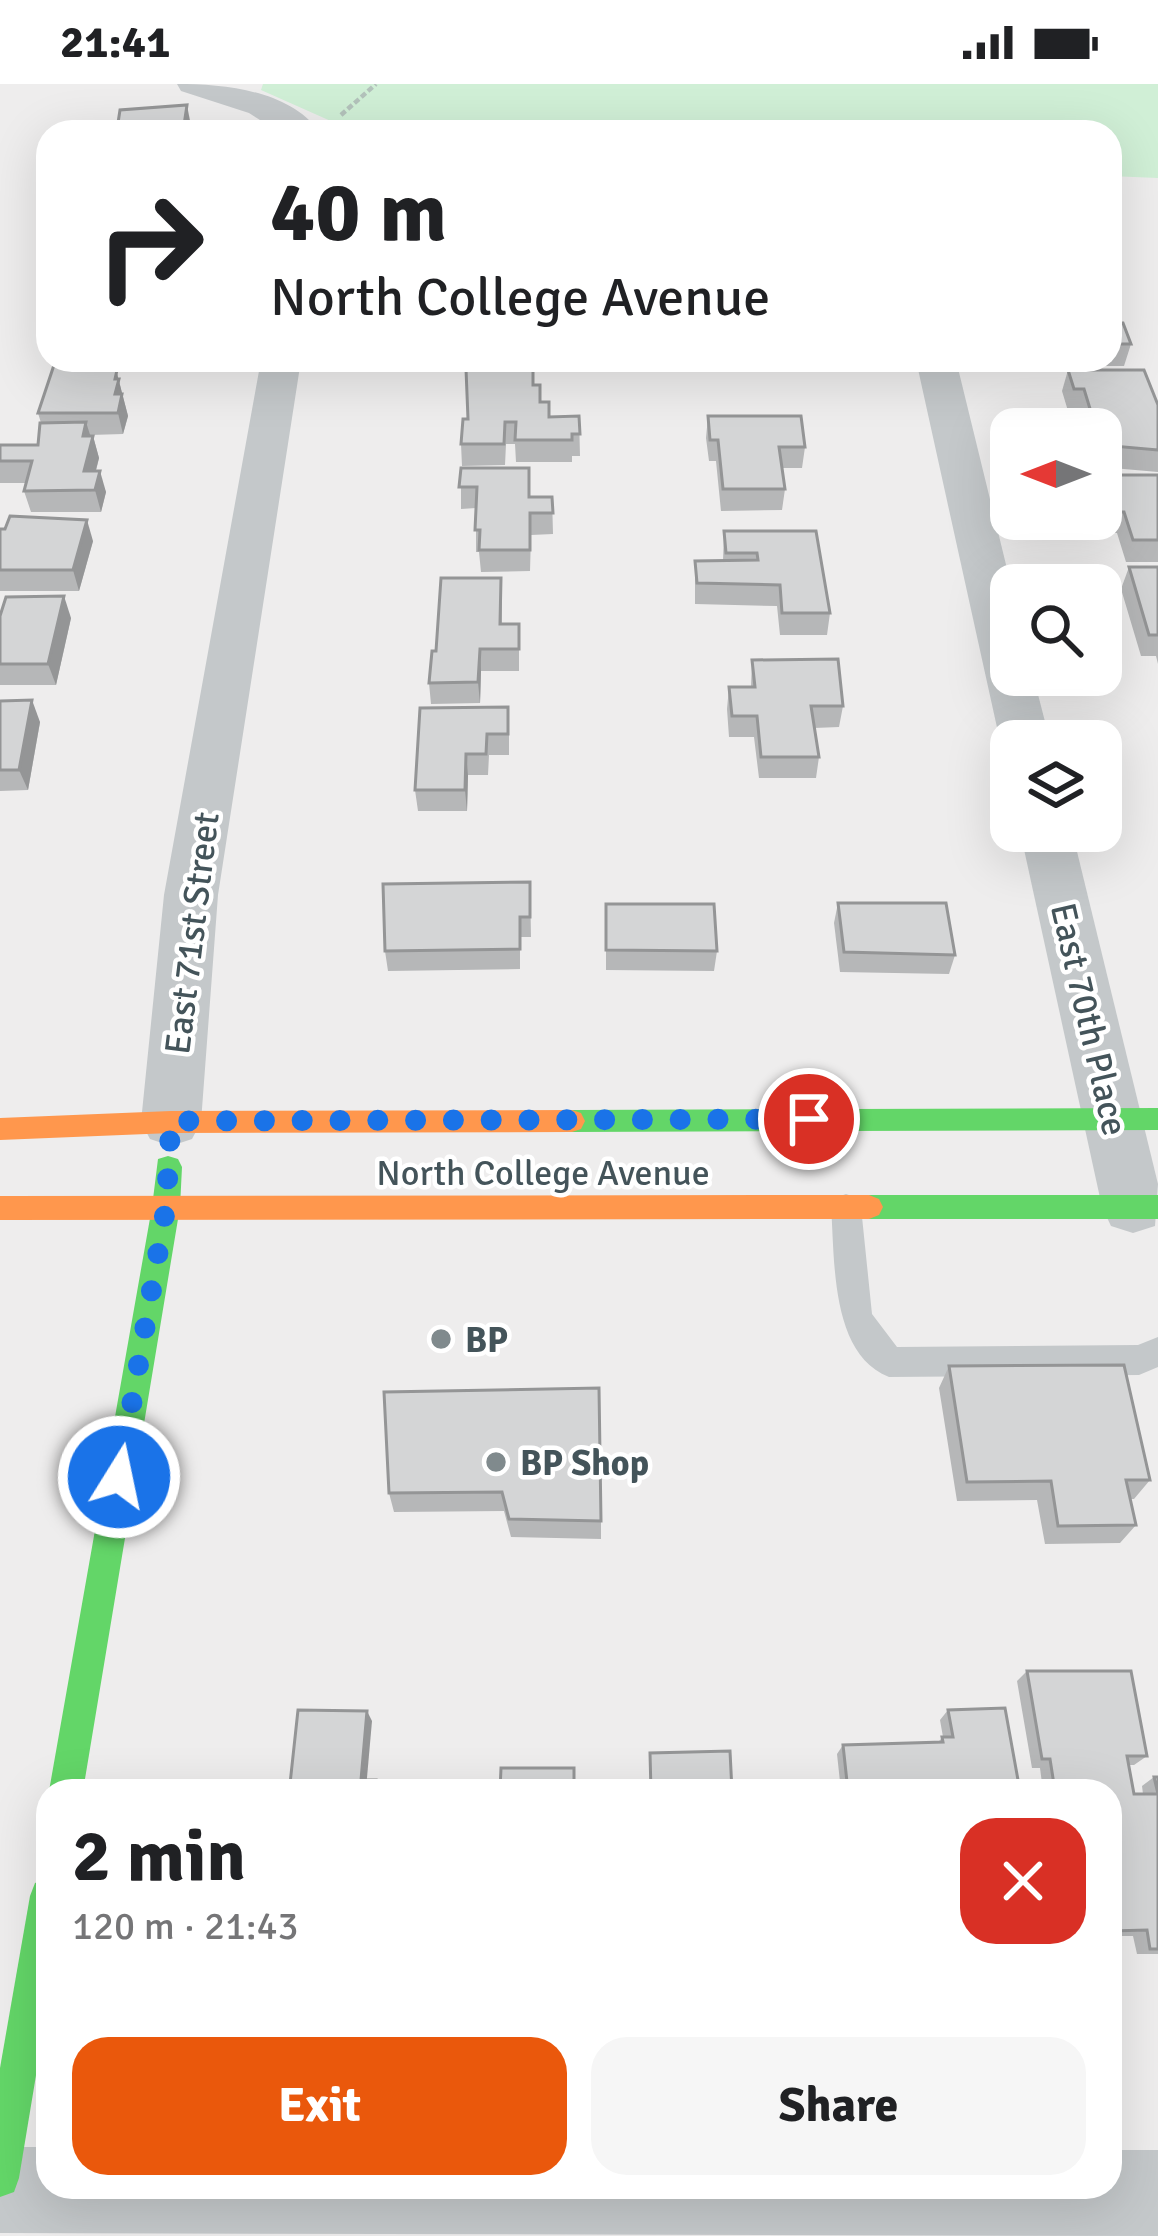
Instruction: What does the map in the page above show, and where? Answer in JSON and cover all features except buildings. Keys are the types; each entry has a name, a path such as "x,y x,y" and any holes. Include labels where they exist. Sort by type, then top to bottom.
{"main road":[{"name":"North College Avenue","path":"0,1129 171,1121 1136,1119"},
{"name":"East 71st Street","path":"68,1779 166,1207 171,1121"},
{"name":"North College Avenue","path":"0,1208 1146,1207"},
{"path":"0,2178 36,1966"}],"street":[{"path":"193,84 285,120"},
{"name":"East 71st Street","path":"171,1121 191,895 279,372"},
{"path":"939,372 1020,720"},
{"name":"East 70th Place","path":"1053,852 1136,1119 1146,1207"},
{"path":"0,2190 36,2190"},
{"path":"1122,2193 1158,2193"}],"lane":[{"path":"846,1207 856,1319 889,1362 1139,1360 1158,1352"}],"green space":[{"path":"263,84 1158,84 1158,178 1122,176 1122,120 328,120 261,90"}],"traffic: fast":[{"path":"572,1121 1158,1119"},
{"path":"68,1779 166,1207 168,1167"},
{"path":"869,1207 1158,1207"},
{"path":"0,2178 36,1966"}],"traffic: slow":[{"path":"0,1129 171,1122 572,1121"},
{"path":"0,1208 869,1207"}],"place":[{"name":"BP","path":"441,1339"},
{"name":"BP Shop","path":"496,1462"}],"route":[{"path":"119,1477 166,1207 171,1121 809,1119"}]}
